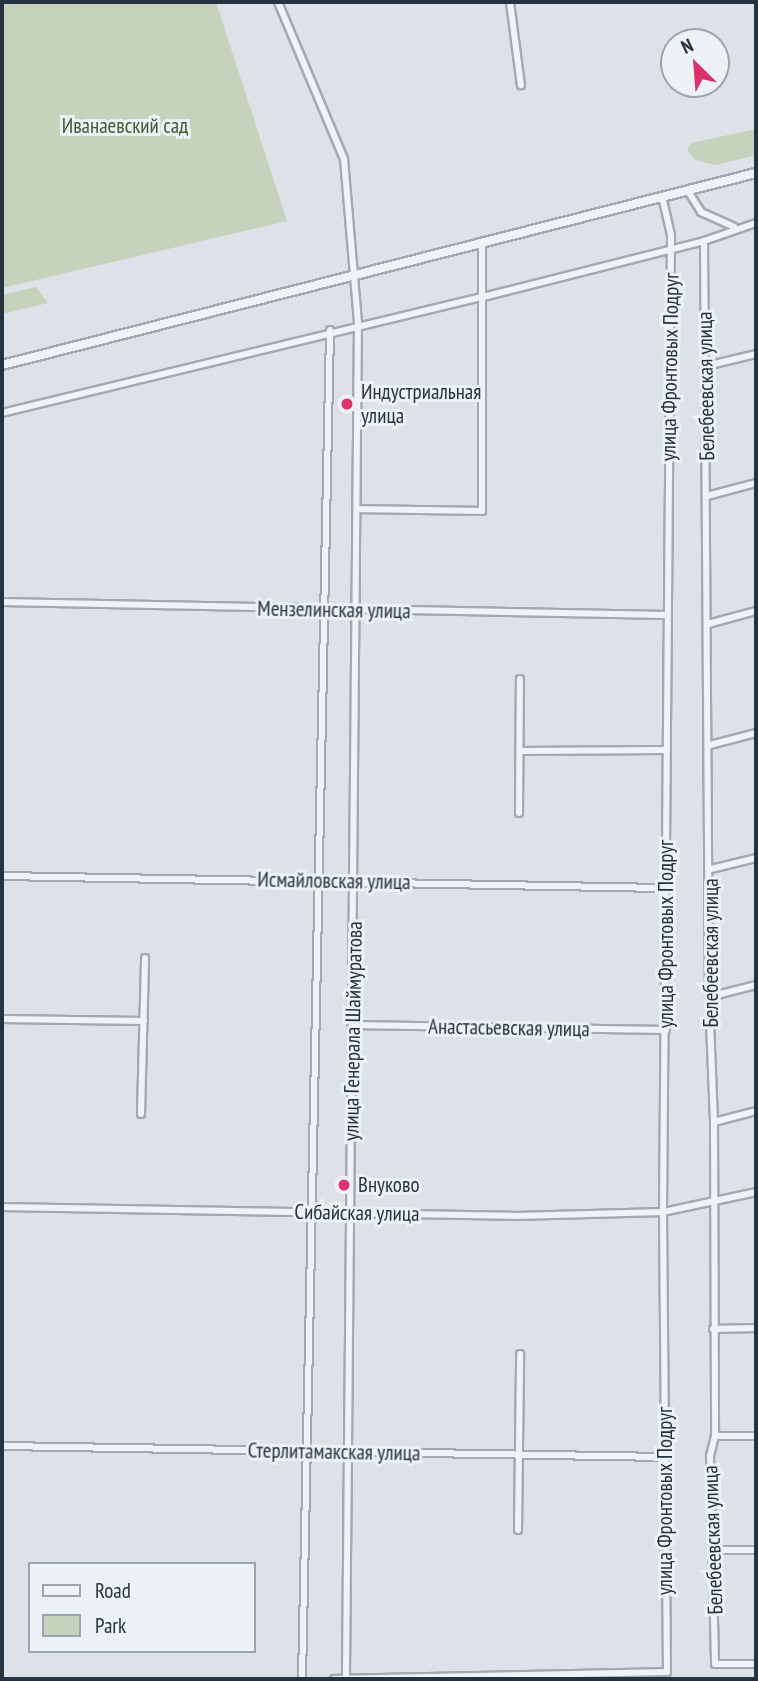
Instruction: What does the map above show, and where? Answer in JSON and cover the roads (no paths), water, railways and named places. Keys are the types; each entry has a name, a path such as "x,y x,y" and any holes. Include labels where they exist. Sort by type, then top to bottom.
{"street":[{"name":"улица Генерала Шаймуратова","path":"278,2 344,159 358,323 356,882 346,1679"},
{"path":"510,2 521,85"},
{"path":"2,365 756,173"},
{"path":"688,191 701,212 736,227"},
{"name":"улица Фронтовых Подруг","path":"346,1679 667,1672 663,1212 671,248 662,197"},
{"path":"2,413 358,323 483,297 704,240 736,227 756,223"},
{"name":"Белебеевская улица","path":"704,240 711,869 709,996 714,1122 711,1203 715,1436 710,1456 715,1550 715,1664 756,1664"},
{"path":"357,509 482,511 482,244"},
{"path":"302,1679 314,1213 330,330"},
{"path":"706,366 756,354"},
{"path":"707,496 756,483"},
{"name":"Мензелинская улица","path":"2,602 667,615"},
{"path":"708,624 756,611"},
{"path":"519,813 520,679"},
{"path":"710,745 756,733"},
{"path":"520,751 667,750"},
{"path":"711,869 756,858"},
{"name":"Исмайловская улица","path":"2,876 666,888"},
{"path":"141,1114 145,958"},
{"path":"709,996 756,985"},
{"path":"2,1019 144,1021"},
{"name":"Анастасьевская улица","path":"353,1025 666,1030"},
{"path":"714,1122 756,1111"},
{"name":"Сибайская улица","path":"2,1207 516,1216 663,1212 756,1192"},
{"path":"713,1329 756,1328"},
{"path":"517,1530 520,1354"},
{"path":"715,1436 756,1436"},
{"name":"Стерлитамакская улица","path":"2,1446 665,1457"},
{"path":"715,1550 756,1550"},
{"path":"334,1679 346,1679"}],"place":[{"name":"Индустриальная улица","path":"347,404"},
{"name":"Внуково","path":"344,1185"}],"park label":[{"name":"Иванаевский сад","path":"125,126"}]}
